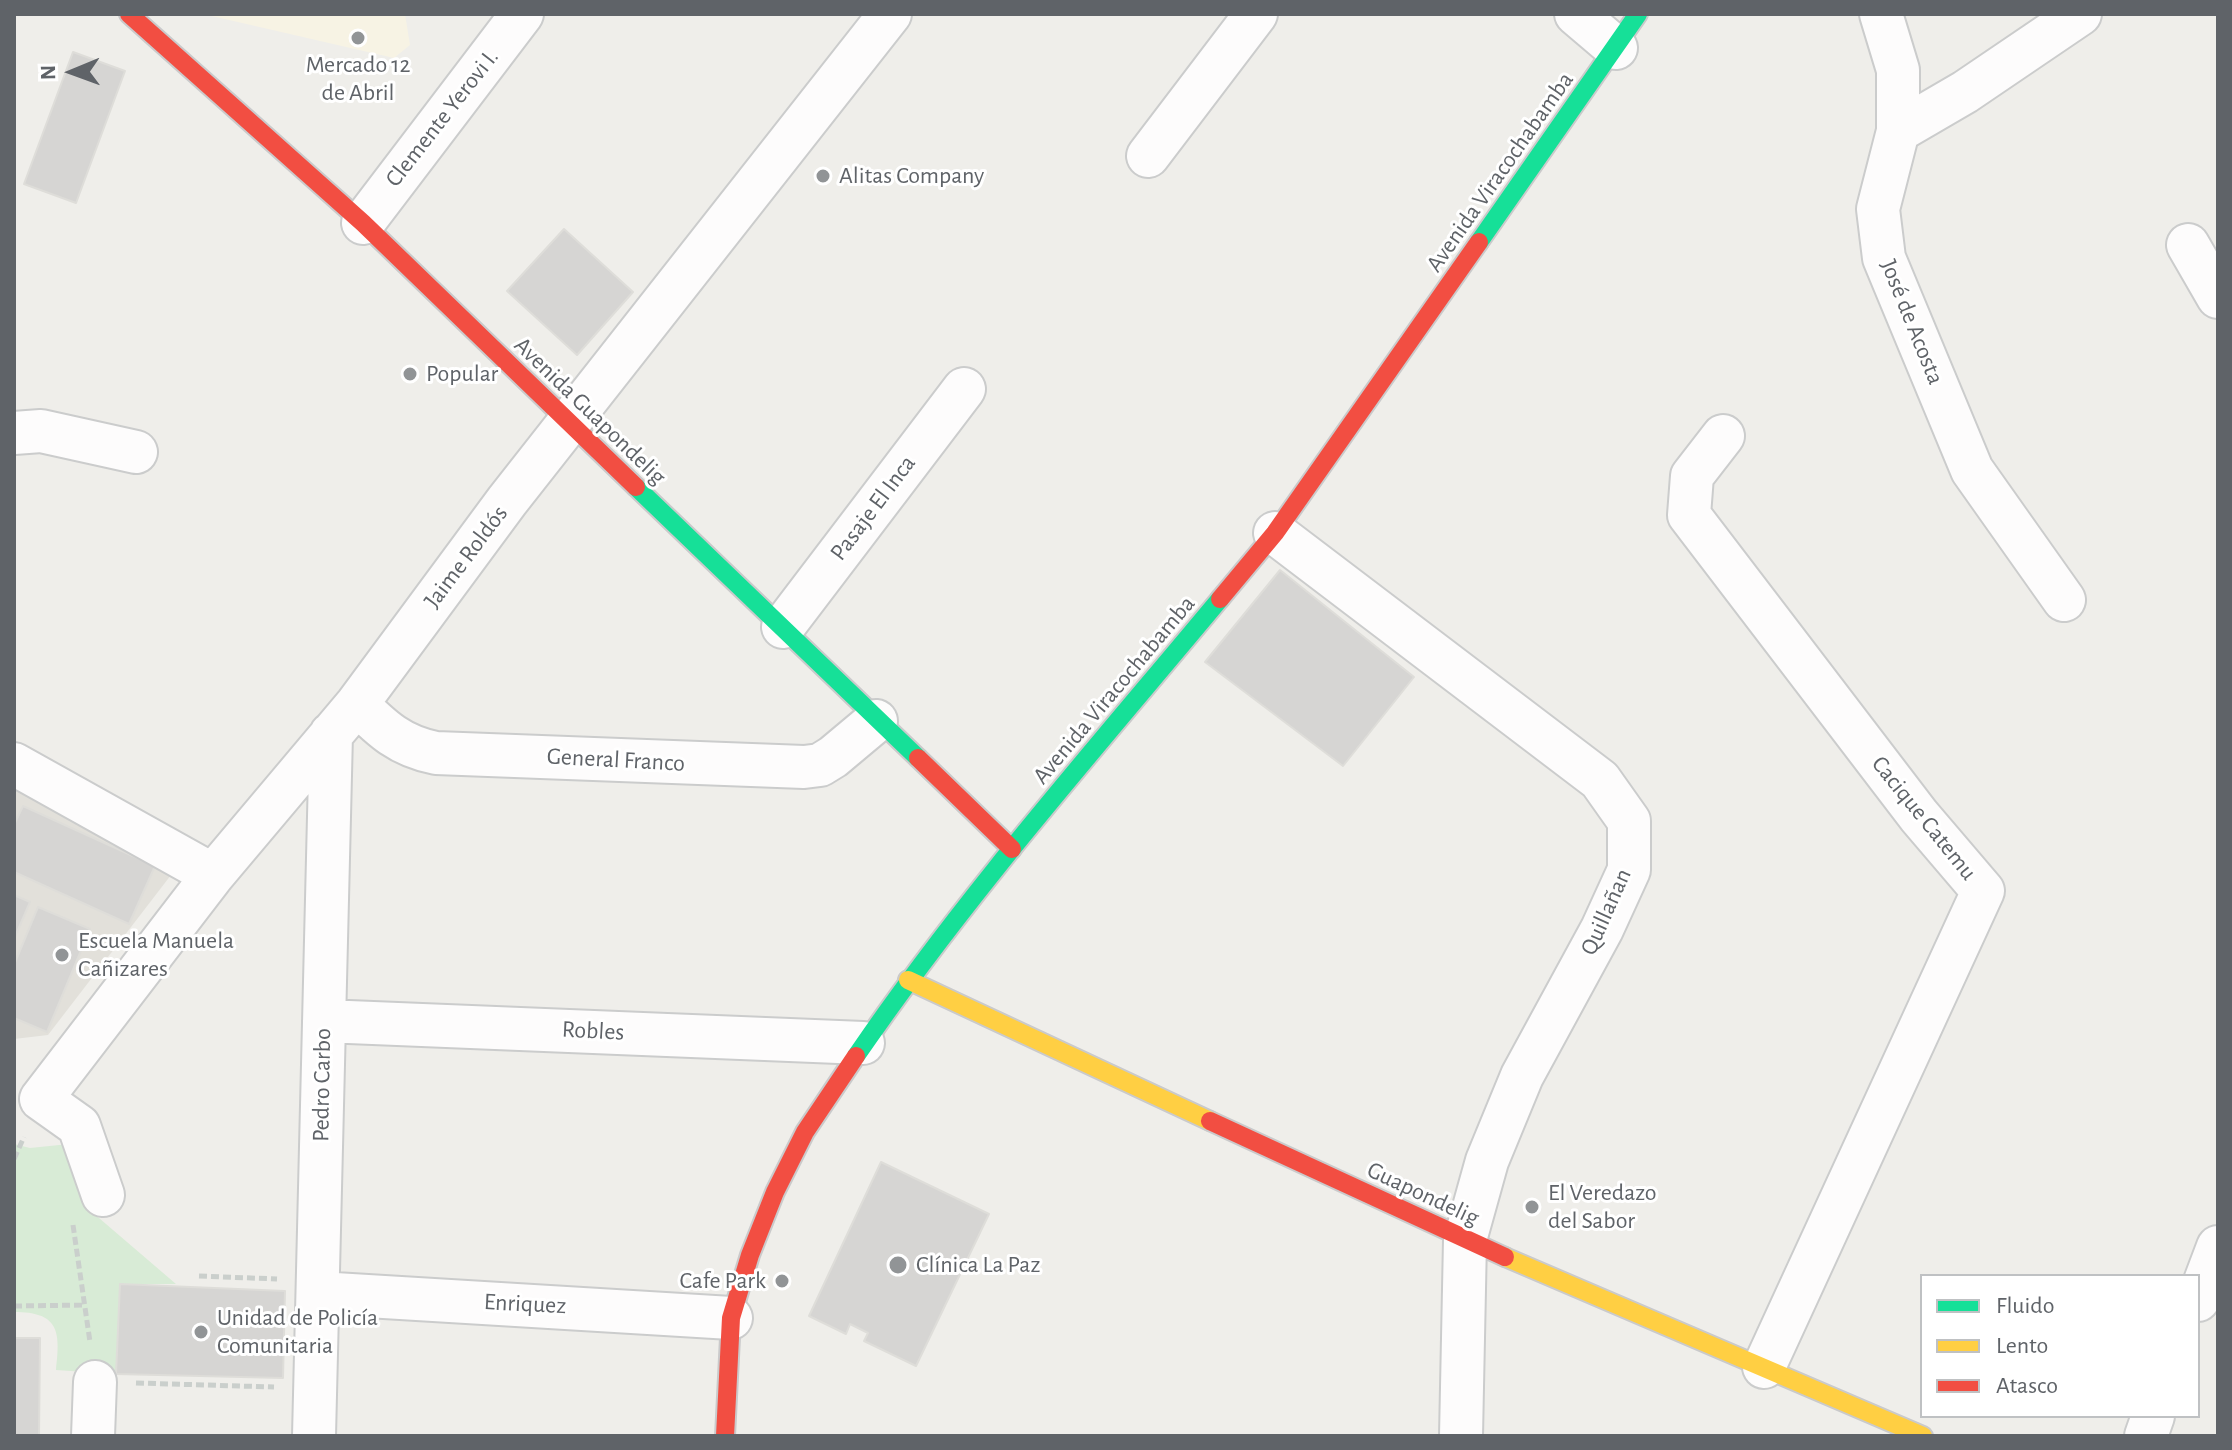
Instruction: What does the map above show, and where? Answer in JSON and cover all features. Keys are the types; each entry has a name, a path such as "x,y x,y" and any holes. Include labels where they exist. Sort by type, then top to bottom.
{"street":[{"name":"Avenida Guapondelig","path":"129,14 363,223 1012,849"},
{"name":"Clemente Yerovi I.","path":"363,223 522,14"},
{"name":"Jaime Roldós","path":"103,1195 79,1126 41,1099 213,875 344,719 568,424 890,14"},
{"path":"1148,156 1256,14"},
{"path":"1576,14 1627,31"},
{"name":"José de Acosta","path":"1881,14 1898,70 1898,131 1878,209 1884,258 1972,470 2064,600"},
{"path":"1898,131 1965,92 2080,14"},
{"name":"Avenida Viracochabamba","path":"725,1436 731,1318 750,1255 775,1192 805,1132 908,980 1012,849 1275,533 1627,31"},
{"path":"2188,245 2218,297"},
{"name":"Pasaje El Inca","path":"783,627 964,389"},
{"path":"14,433 41,431 136,452"},
{"name":"Cacique Catemu","path":"1723,436 1692,476 1689,515 1919,816 1983,891 1764,1367"},
{"name":"Quillañan","path":"1275,533 1600,780 1629,821 1629,870 1602,929 1522,1076 1487,1161 1465,1240 1461,1436"},
{"name":"General Franco","path":"344,719 413,749 436,753 750,766 820,765 876,721"},
{"name":"Pedro Carbo","path":"314,1436 324,1021 344,719"},
{"path":"14,764 213,875"},
{"name":"Guapondelig","path":"908,980 1465,1240 1923,1436"},
{"name":"Robles","path":"324,1021 863,1043"},
{"path":"2200,1295 2218,1247"},
{"name":"Enriquez","path":"318,1286 731,1318"},
{"path":"93,1436 95,1382"}],"path":[{"path":"199,1276 318,1286"},
{"path":"14,1306 86,1305"},
{"path":"95,1382 285,1387"}],"shaded area":[{"name":"Mercado 12 de Abril","path":"203,14 405,14 410,45 394,58"},
{"name":"Escuela Manuela Cañizares","path":"14,785 171,875 48,1035 14,1039"}],"green space":[{"path":"14,1144 30,1148 69,1144 92,1212 176,1284 120,1284 116,1374 56,1370 58,1344 53,1326 40,1315 14,1312"}],"building":[{"path":"73,52 125,71 76,203 24,184"},
{"path":"564,229 633,292 577,355 507,291"},
{"path":"1280,570 1414,677 1343,766 1205,662"},
{"path":"23,806 155,866 129,924 14,872 14,825"},
{"path":"14,895 30,902 14,939"},
{"path":"38,907 90,929 47,1032 14,1018 14,965"},
{"name":"Clínica La Paz","path":"881,1162 989,1214 916,1366 864,1341 868,1333 850,1324 846,1334 809,1316"},
{"name":"Unidad de Policía Comunitaria","path":"120,1284 285,1291 283,1378 116,1374"},
{"path":"14,1338 40,1338 39,1436 14,1436"}],"traffic: fast":[{"path":"1479,242 1638,14"},
{"path":"636,487 918,758"},
{"path":"856,1056 987,880 1220,599"}],"traffic: slow":[{"path":"908,980 1210,1121"},
{"path":"1505,1257 1923,1436"}],"traffic: jam":[{"path":"129,14 363,223 636,487"},
{"path":"1220,599 1275,533 1479,242"},
{"path":"918,758 1012,849"},
{"path":"725,1436 731,1318 750,1255 775,1192 805,1132 856,1056"},
{"path":"1210,1121 1505,1257"}],"place":[{"name":"Mercado 12 de Abril","path":"358,38"},
{"name":"Alitas Company","path":"823,176"},
{"name":"Popular","path":"410,374"},
{"name":"Escuela Manuela Cañizares","path":"62,955"},
{"name":"El Veredazo del Sabor","path":"1532,1207"},
{"name":"Clínica La Paz","path":"898,1265"},
{"name":"Cafe Park","path":"782,1281"},
{"name":"Unidad de Policía Comunitaria","path":"201,1332"}]}
